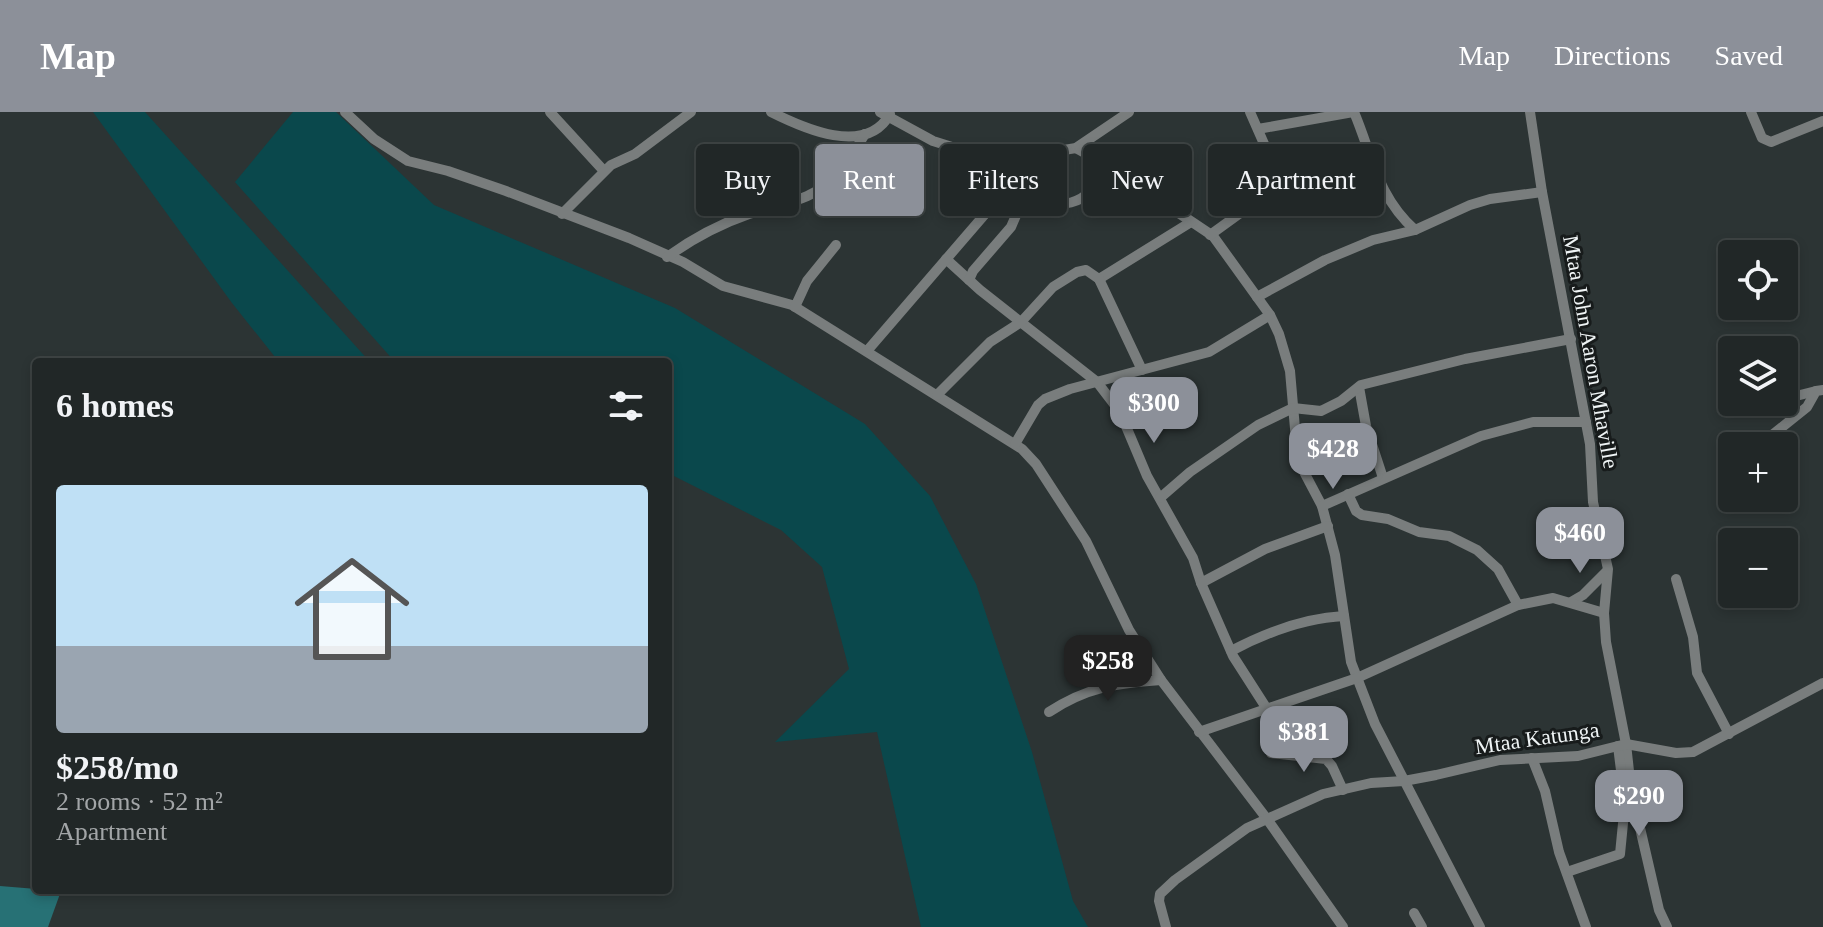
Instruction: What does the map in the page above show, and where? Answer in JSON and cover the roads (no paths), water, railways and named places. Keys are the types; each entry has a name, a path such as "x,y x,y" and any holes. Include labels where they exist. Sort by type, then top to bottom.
{"street":[{"path":"345,112 374,139 408,161 448,171 629,238 683,262 723,286 795,307 1015,444 1036,464 1086,541 1129,630 1161,680 1267,819 1343,927"},
{"path":"551,112 604,171"},
{"path":"562,214 604,171 617,161 635,154 691,112"},
{"path":"771,112 831,136 865,134 879,127 886,114 942,144"},
{"path":"1067,149 1076,148 1129,112"},
{"path":"1210,235 1279,185 1250,112"},
{"path":"1258,129 1354,112 1383,190 1391,205 1415,230"},
{"name":"Mtaa John Aaron Mhaville","path":"1530,112 1542,192 1586,422 1593,502 1608,569 1604,613 1606,642 1622,745 1659,910 1667,927"},
{"path":"1751,112 1762,138 1771,142 1823,121"},
{"path":"667,257 705,233 746,215 801,201 815,193 837,175 865,134"},
{"path":"1076,148 1083,152"},
{"path":"1257,297 1343,252 1373,240 1415,230 1480,202 1542,192"},
{"path":"867,351 984,216"},
{"path":"969,280 973,271 1011,227 1015,216"},
{"path":"1182,216 1220,243 1270,315 1279,334 1290,371 1296,440 1303,470 1322,506 1338,571 1351,662 1375,724 1480,927"},
{"path":"1099,279 1191,222"},
{"path":"795,307 807,281 836,245"},
{"path":"946,259 1097,382 1120,412 1147,476 1179,530 1231,651 1267,709"},
{"path":"937,395 990,342 1021,322 1040,299 1077,272 1086,270 1099,279 1142,370"},
{"path":"1015,444 1038,405 1045,399 1209,352 1270,315"},
{"path":"1160,498 1190,472 1258,425 1293,408 1321,411 1359,387 1465,359 1571,339"},
{"path":"1359,387 1366,426 1383,478"},
{"path":"1798,396 1820,390"},
{"path":"1776,432 1807,407 1820,390"},
{"path":"1322,506 1494,432 1533,422 1586,422"},
{"path":"1348,494 1356,511 1362,515 1388,519 1419,532 1449,536 1477,550 1498,569 1518,605"},
{"path":"1201,583 1265,549 1328,526"},
{"path":"1571,602 1583,595 1608,569"},
{"path":"1676,579 1693,637 1697,673 1729,734"},
{"path":"1199,732 1357,678 1518,605 1553,598 1604,613"},
{"path":"1231,651 1291,626 1344,616"},
{"path":"1049,712 1093,688 1161,680"},
{"name":"Mtaa Katunga","path":"1166,927 1160,894 1199,860 1247,828 1323,794 1371,783 1404,781 1500,760 1578,756 1622,745 1676,753 1693,752 1823,683"},
{"path":"1567,872 1620,854 1625,803 1622,745"},
{"path":"1271,753 1326,759 1343,790"},
{"path":"1532,758 1545,791 1559,852 1586,927"},
{"path":"1414,913 1422,927"}]}
